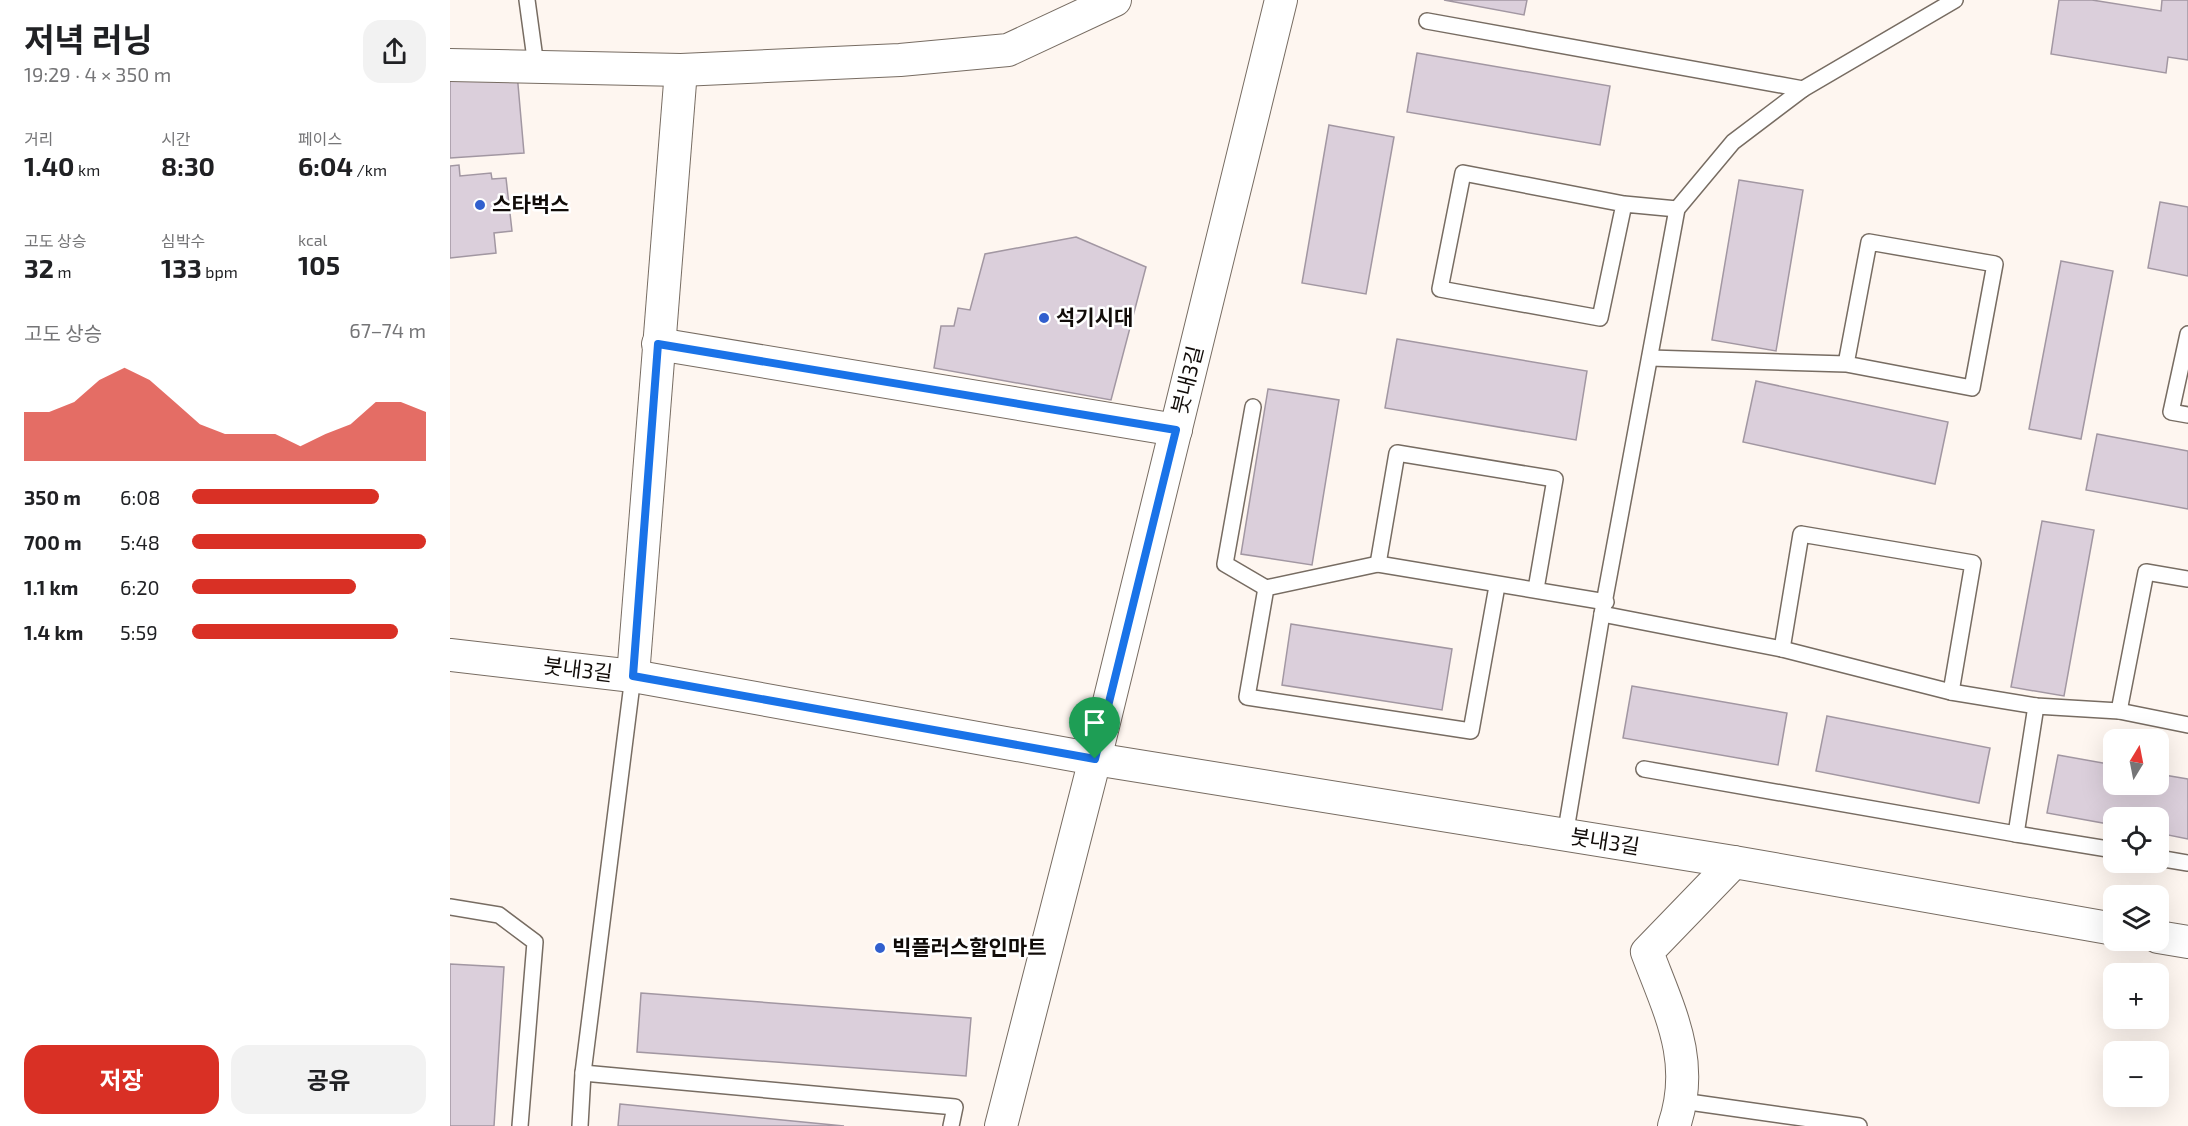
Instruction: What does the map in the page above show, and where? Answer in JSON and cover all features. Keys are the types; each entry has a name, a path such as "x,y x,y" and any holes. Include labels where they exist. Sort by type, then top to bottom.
{"street":[{"path":"450,65 681,70 900,60 1008,50 1115,0"},
{"name":"붓내3길","path":"1095,759 1281,0"},
{"path":"633,676 681,70"},
{"path":"658,344 1176,430"},
{"name":"붓내3길","path":"450,655 633,676 1095,759 1734,862 2103,927"},
{"path":"1001,1126 1095,759"},
{"path":"1678,1113 1680,1039 1647,952 1734,862"},
{"path":"2169,939 2188,942"}],"lane":[{"path":"527,0 536,66"},
{"path":"1565,836 1677,209 1733,142 1803,89 1955,0"},
{"path":"1427,21 1803,89"},
{"path":"1624,204 1600,318 1440,289 1463,173 1624,204 1677,209"},
{"path":"1650,358 1846,364 1972,388 1995,264 1869,242 1846,364"},
{"path":"2188,334 2171,412 2188,415"},
{"path":"1253,406 1225,564 1266,588 1378,564 1497,586 1536,589 1604,608 1782,649 1951,692 2036,706 2120,711 2188,725"},
{"path":"1378,564 1396,453 1555,479 1536,589"},
{"path":"1782,649 1802,534 1973,563 1951,692"},
{"path":"2120,711 2146,572 2188,579"},
{"path":"1266,588 1247,697 1471,730 1497,586"},
{"path":"580,1126 583,1073 633,676"},
{"path":"2016,834 2036,706"},
{"path":"1644,769 2103,848"},
{"path":"2169,860 2188,863"},
{"path":"450,907 499,915 535,942 520,1126"},
{"path":"583,1073 955,1107 951,1126"},
{"path":"1678,1113 1860,1126"}],"building":[{"path":"1444,0 1527,0 1524,15"},
{"path":"2059,0 2092,0 2161,11 2162,0 2188,0 2188,60 2168,57 2166,73 2051,54"},
{"path":"1417,53 1610,86 1600,145 1407,112"},
{"path":"517,73 524,153 450,158 450,76"},
{"path":"1329,125 1394,137 1366,294 1302,283"},
{"name":"스타벅스","path":"459,165 460,176 491,173 492,179 506,178 512,231 494,233 496,253 450,258 450,166"},
{"path":"1739,180 1803,190 1776,351 1712,340"},
{"path":"2160,202 2188,207 2188,276 2148,268"},
{"name":"석기시대","path":"1076,237 1146,267 1111,400 934,368 941,326 954,326 958,308 970,310 985,254"},
{"path":"2061,261 2113,271 2081,439 2029,429"},
{"path":"1397,339 1587,371 1576,440 1385,408"},
{"path":"1756,381 1948,422 1935,484 1743,442"},
{"path":"1268,389 1339,400 1312,565 1241,554"},
{"path":"2097,434 2188,451 2188,509 2086,490"},
{"path":"2042,521 2094,530 2064,696 2011,687"},
{"path":"1291,624 1452,649 1442,710 1282,685"},
{"path":"1632,686 1787,713 1778,765 1623,738"},
{"path":"1827,716 1990,748 1979,803 1816,771"},
{"path":"2058,755 2103,763 2103,795 2169,795 2169,776 2188,779 2188,839 2169,835 2169,807 2103,807 2103,823 2047,813"},
{"path":"450,964 504,967 494,1126 450,1126"},
{"path":"641,993 971,1018 966,1076 637,1052"},
{"path":"620,1104 844,1126 618,1126"}],"place":[{"name":"스타벅스","path":"480,205"},
{"name":"석기시대","path":"1044,318"},
{"name":"빅플러스할인마트","path":"880,948"}],"route":[{"path":"658,344 1176,430 1095,759 633,676 658,344"}]}
